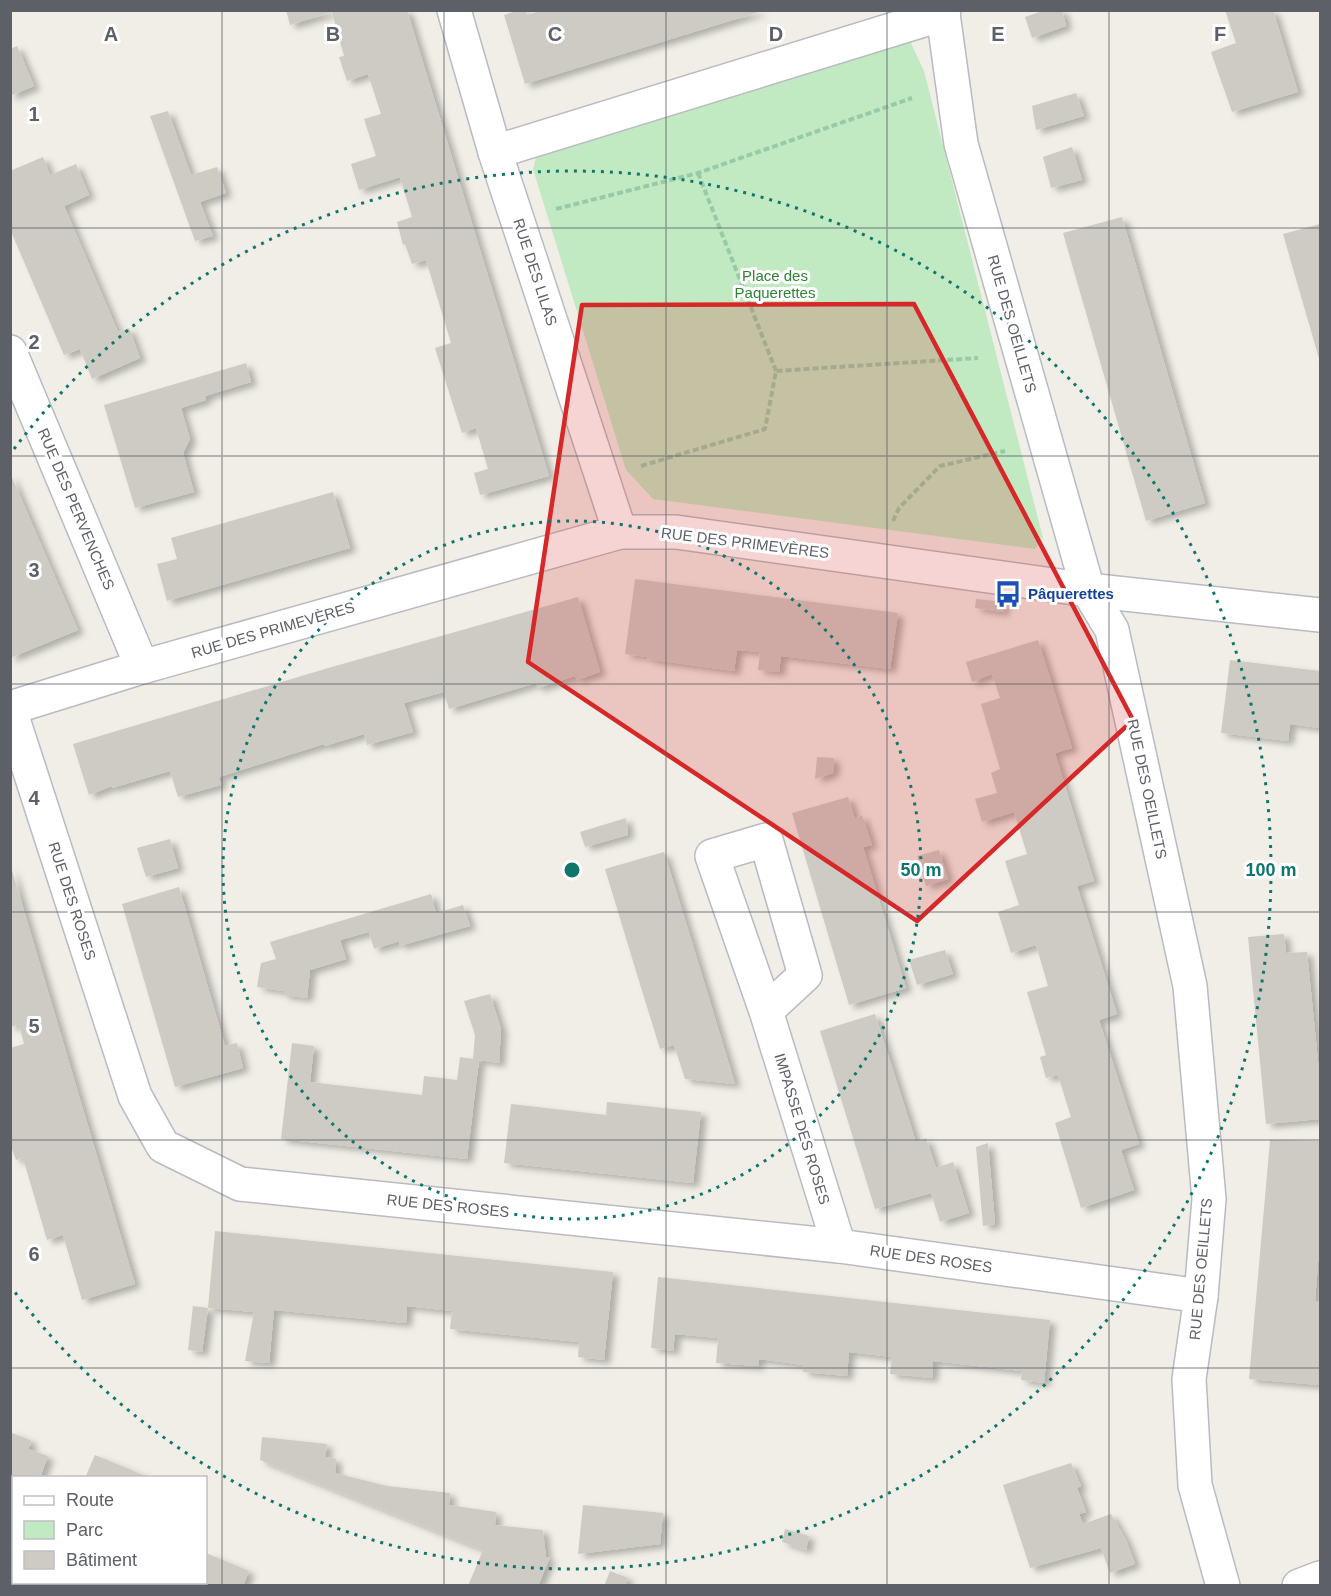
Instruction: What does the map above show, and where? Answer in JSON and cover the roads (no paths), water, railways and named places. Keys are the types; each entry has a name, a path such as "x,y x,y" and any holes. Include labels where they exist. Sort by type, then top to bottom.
{"street":[{"name":"RUE DES LILAS","path":"454,10 495,152 620,532"},
{"path":"495,152 943,12"},
{"name":"RUE DES OEILLETS","path":"943,12 961,144 1088,590 1112,630 1190,986 1209,1199 1201,1296 1189,1379 1195,1485 1223,1586"},
{"name":"RUE DES PERVENCHES","path":"10,352 142,667"},
{"name":"RUE DES PRIMEVÈRES","path":"10,709 142,667 620,532 676,532 1088,590 1320,615"},
{"name":"RUE DES ROSES","path":"10,709 135,1096 163,1146 240,1184 839,1246 1201,1296"},
{"name":"IMPASSE DES ROSES","path":"766,1011 805,975 766,840 712,855 766,1011 839,1246"},
{"path":"1299,1586 1320,1578"}],"place":[{"name":"Pâquerettes","path":"1008,594"}],"park label":[{"name":"Place des Paquerettes","path":"775,284"}]}
